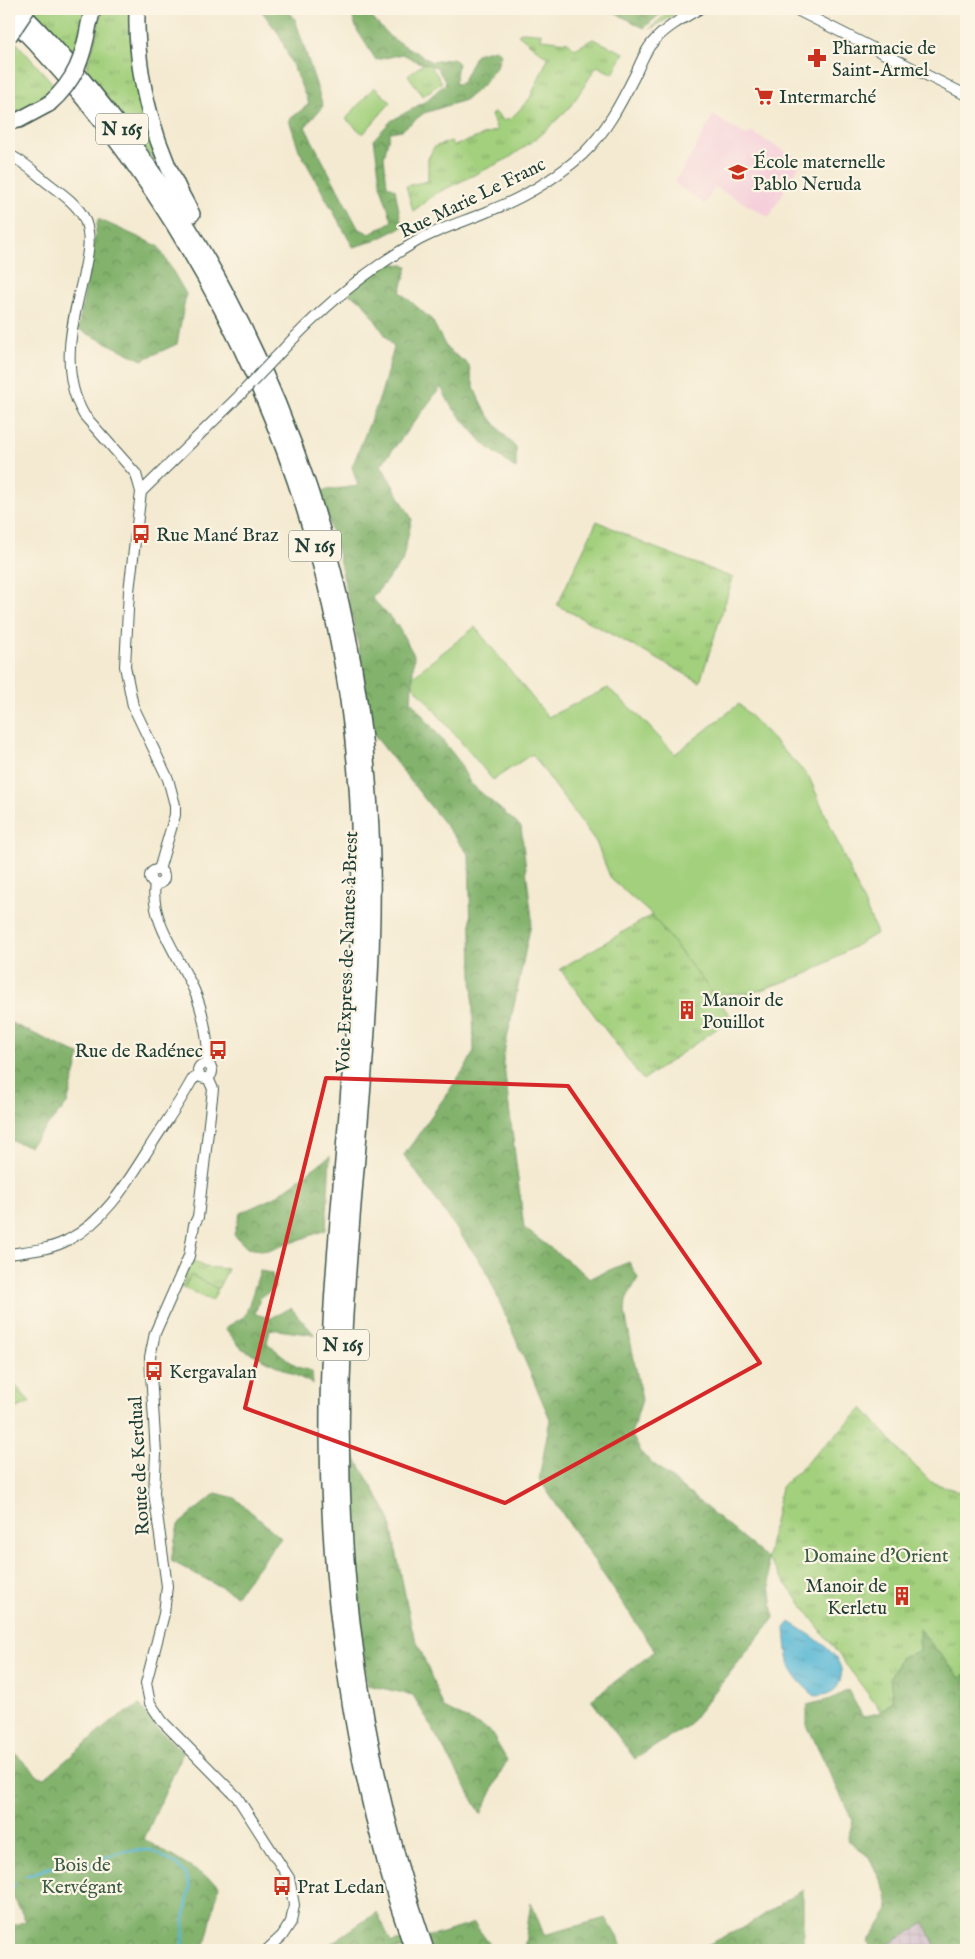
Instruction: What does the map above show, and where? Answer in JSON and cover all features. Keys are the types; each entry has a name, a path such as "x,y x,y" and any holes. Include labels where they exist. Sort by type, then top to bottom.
{"highway":[{"path":"9,36 27,9"},
{"path":"9,122 19,120 49,104 66,86 76,72 82,58 93,9"},
{"path":"137,9 138,53 143,85 153,126 174,179 204,235 209,261"},
{"name":"Voie Express de Nantes à Brest","path":"12,16 77,72 120,126 175,205 231,300 271,383 311,492 343,608 353,658 363,731 371,820 372,904 366,1032 343,1336 341,1416 342,1501 351,1622 367,1728 389,1827 426,1950"},
{"name":"Voie Express de Nantes à Brest","path":"12,16 111,134 166,212 211,288 258,385 293,474 317,552 333,616 342,661 352,732 359,862 357,988 330,1353 328,1442 333,1564 344,1661 355,1730 386,1865 413,1950"}],"street":[{"name":"Rue Marie Le Franc","path":"141,492 240,395 322,309 366,274 419,240 492,210 538,187 561,172 583,153 603,131 624,98 652,42 667,29 699,9"},
{"path":"795,9 966,95"},
{"path":"9,155 22,161 77,208 87,227 90,240 73,319 70,342 70,376 78,404 84,415 136,474 141,492 129,591 125,666 133,706 168,779 175,805 159,870 163,873 164,879 160,884 155,884 154,906 194,990 206,1027 208,1058 207,1064 200,1067 198,1071 203,1077 192,1080 139,1163 108,1208 96,1221 66,1242 46,1249 9,1254"},
{"name":"Route de Kerdual","path":"203,1077 213,1089 198,1217 194,1225 189,1256 155,1333 150,1357 156,1454 154,1493 167,1586 164,1614 146,1683 150,1703 162,1721 238,1797 289,1878 294,1905 291,1922 282,1936 267,1950"}],"highlighted area":[{"path":"326,1078 568,1086 760,1363 505,1503 245,1408"}],"shaded area":[{"name":"École maternelle Pablo Neruda","path":"713,115 748,136 751,132 802,161 769,217 715,187 705,204 674,183"},
{"path":"929,1890 966,1950 874,1950"}],"green space":[{"path":"86,9 74,56 32,10"},
{"path":"102,9 134,9 168,180 86,70"},
{"path":"260,9 287,9 295,19 323,106 305,127 358,228 370,234 392,221 381,187 374,139 391,121 426,101 446,83 437,67 418,62 403,54 376,60 357,30 350,9 364,9 390,37 432,62 453,58 458,63 455,84 462,83 476,54 495,49 501,54 497,66 482,86 465,100 424,113 402,130 390,132 384,157 387,185 395,189 402,227 374,241 353,247 299,150 289,120 309,104 279,34"},
{"path":"608,9 666,9 644,28"},
{"path":"671,9 684,9 650,29"},
{"path":"521,32 541,33 541,39 568,42 575,49 593,39 624,53 613,74 597,66 571,106 541,135 509,158 437,193 413,211 406,186 428,181 428,159 434,147 451,141 454,146 497,130 491,115 495,112 504,121 508,118 510,120 530,98 548,58 518,34"},
{"path":"14,40 56,87 46,97 9,117 9,45"},
{"path":"427,61 442,82 423,96 408,75"},
{"path":"374,87 391,102 363,134 346,119"},
{"path":"98,219 158,246 186,294 177,344 142,360 78,329"},
{"path":"386,262 408,266 400,292 432,320 447,349 469,365 475,390 485,411 516,448 516,469 484,444 451,406 441,387 381,465 412,519 402,562 372,598 397,625 414,655 411,701 458,760 470,783 521,827 532,919 503,1058 524,1228 590,1278 629,1262 638,1278 626,1300 625,1313 642,1400 631,1434 643,1455 767,1558 774,1618 687,1726 635,1759 591,1700 655,1651 539,1479 550,1419 486,1270 404,1155 467,1065 474,1051 469,855 371,731 362,662 337,549 319,491 358,486 352,467 380,397 394,348 362,301 345,292"},
{"path":"597,521 645,544 733,578 700,682 557,605"},
{"path":"475,627 548,717 608,688 638,715 675,754 739,704 809,777 877,933 809,973 752,993 722,994 717,999 652,915 611,879 596,842 532,754 493,780 413,685 413,676"},
{"path":"652,915 732,1018 643,1080 560,969"},
{"path":"9,1022 80,1055 67,1104 29,1146 9,1140"},
{"path":"330,1156 326,1230 268,1251 247,1248 234,1235 240,1213 275,1197"},
{"path":"192,1260 205,1267 228,1269 218,1289 191,1275 184,1288 181,1287"},
{"path":"260,1271 272,1273 275,1288 260,1298 255,1314 270,1318 291,1308 315,1335 270,1329 267,1343 297,1367 312,1371 313,1384 241,1348 225,1328 245,1316"},
{"path":"191,1275 218,1289 212,1301 184,1288"},
{"path":"9,1378 30,1402 9,1412"},
{"name":"Domaine d'Orient","path":"863,1408 901,1452 931,1482 966,1494 966,1706 911,1752 767,1558 781,1487"},
{"path":"349,1447 389,1516 412,1629 444,1708 490,1731 507,1760 481,1814 413,1695 367,1685 354,1570"},
{"path":"216,1493 235,1498 281,1538 236,1595 171,1561 178,1525"},
{"path":"919,1629 960,1678 966,1673 966,1950 937,1950 925,1923 879,1950 874,1950 868,1942 889,1910 887,1894 869,1857 847,1840 853,1821 807,1725 807,1705 831,1699 848,1690 863,1717 878,1713 893,1701 890,1678 900,1658 919,1651"},
{"name":"Bois de Kervégant","path":"140,1705 154,1725 183,1753 144,1839 219,1885 204,1950 9,1950 9,1927 26,1921 9,1889 9,1747 37,1775 45,1778 112,1721"},
{"path":"803,1889 803,1947 810,1950 697,1950 750,1924"},
{"path":"531,1902 544,1935 606,1918 625,1950 524,1950"},
{"path":"377,1912 391,1942 440,1934 474,1923 494,1950 323,1949"}],"water":[{"path":"790,1622 825,1646 839,1663 840,1681 830,1693 815,1696 794,1674 788,1659 785,1628"}],"waterway":[{"path":"26,1876 48,1868 75,1864 88,1867 104,1858 123,1851 150,1850 177,1864 186,1875 190,1887 184,1919 183,1950"},
{"path":"9,1892 15,1884"}],"place":[{"name":"Pharmacie de Saint-Armel","path":"817,58"},
{"name":"Intermarché","path":"764,96"},
{"name":"École maternelle Pablo Neruda","path":"738,172"},
{"name":"Rue Mané Braz","path":"141,534"},
{"name":"Manoir de Pouillot","path":"687,1010"},
{"name":"Rue de Radénec","path":"218,1050"},
{"name":"Kergavalan","path":"154,1371"},
{"name":"Manoir de Kerletu","path":"902,1596"},
{"name":"Prat Ledan","path":"282,1886"}]}
